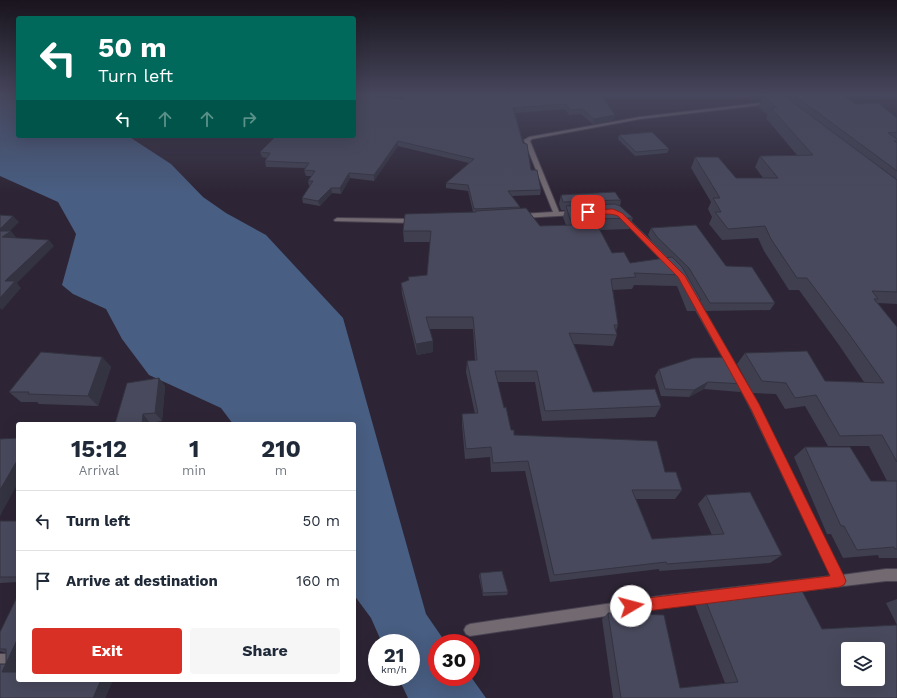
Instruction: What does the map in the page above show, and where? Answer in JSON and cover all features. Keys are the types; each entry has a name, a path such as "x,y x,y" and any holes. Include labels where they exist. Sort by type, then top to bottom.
{"street":[{"path":"557,214 527,140 588,128"},
{"path":"518,216 580,212"},
{"path":"616,213 620,215 676,271"},
{"path":"337,220 425,221"},
{"path":"689,290 755,407 839,581"},
{"path":"470,630 660,602 886,575 897,575"},
{"path":"0,660 16,660"}],"water":[{"path":"0,128 16,128 16,138 131,138 171,164 203,197 226,213 266,235 343,318 426,614 440,634 428,634 428,686 477,686 486,698 408,698 402,686 420,686 420,634 378,634 371,618 356,598 356,422 232,422 221,408 149,375 122,339 106,309 73,294 62,285 76,234 58,202 0,176"}],"building":[{"path":"356,128 519,128 523,143 527,144 531,170 537,170 541,190 508,191 520,207 474,209 468,185 446,183 474,159 398,141 374,175 349,173 340,188 331,188 318,201 302,198 313,181 308,181 315,171 304,170 309,163 265,161 270,153 260,152 274,138 356,138"},
{"path":"788,128 827,128 897,180 897,292 872,291 878,299 874,299 897,327 897,462 882,435 840,436 816,395 795,398 786,383 762,381 745,353 807,351 825,381 884,383 807,278 797,278 771,239 765,226 728,229 715,212 721,212 713,198 720,198 695,157 718,157 736,178 778,178 760,156 813,155"},
{"path":"838,128 897,128 897,132 888,133 897,139 897,141 894,141 897,143 897,171"},
{"path":"652,132 669,149 636,152 619,135"},
{"path":"615,192 621,201 563,202 561,195"},
{"path":"615,204 620,206 633,218 594,219 612,253 624,252 630,263 672,257 682,267 701,300 693,300 682,275 634,273 636,277 611,279 618,325 614,325 617,335 569,333 593,392 655,389 661,406 545,411 537,371 495,371 511,430 514,430 514,435 657,441 665,472 676,472 682,490 632,490 652,539 724,534 706,495 750,492 782,555 667,564 666,562 554,575 528,461 493,463 491,447 466,449 462,414 478,413 467,361 477,360 473,317 426,317 433,341 416,344 401,283 409,280 408,277 427,275 431,231 403,231 405,214 476,212 526,208 540,226 572,225 566,206"},
{"path":"0,215 13,216 0,229"},
{"path":"696,225 726,266 752,267 775,303 710,303 689,268 657,237 651,228"},
{"path":"0,231 11,231 2,237 49,240 5,281 15,281 0,298"},
{"path":"41,352 102,357 88,396 9,392"},
{"path":"730,357 745,384 708,382 694,390 665,389 659,369 693,358"},
{"path":"159,378 155,413 143,414 142,422 116,422 127,383"},
{"path":"16,438 16,462 0,490 0,439"},
{"path":"805,447 850,447 871,481 897,481 897,549 894,547 857,550 844,526 841,526"},
{"path":"0,521 16,521 16,577 0,577"},
{"path":"502,571 508,592 483,593 480,573"},
{"path":"800,587 822,629 897,625 897,698 621,698 608,613 664,615 680,688 738,682 705,599"},
{"path":"16,599 16,642 6,664 6,649 0,649 0,632"},
{"path":"0,664 6,664 2,672 16,672 16,682 100,682 93,698 0,698"}],"route":[{"path":"588,212 613,211 620,215 681,276 755,407 839,581 631,606"}]}
